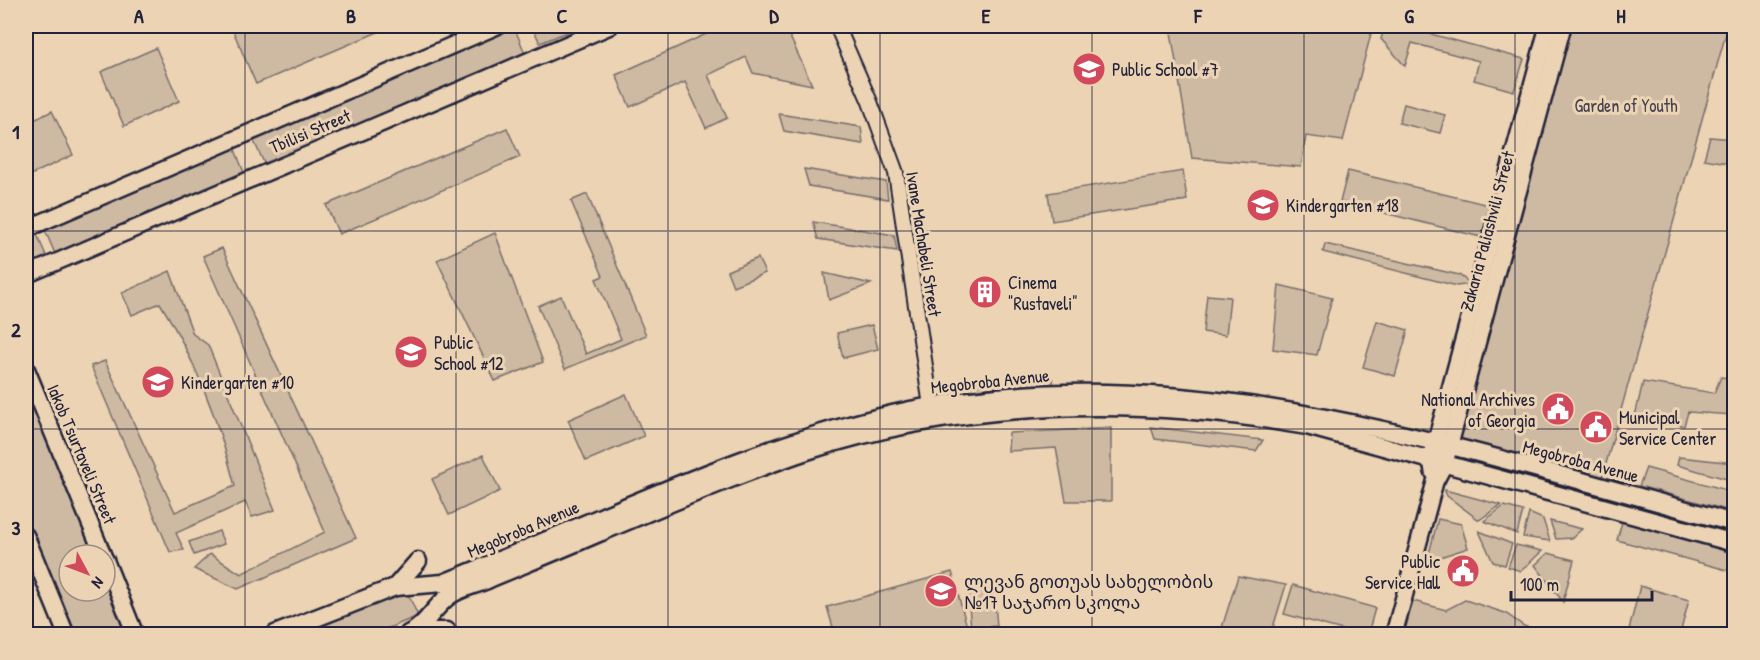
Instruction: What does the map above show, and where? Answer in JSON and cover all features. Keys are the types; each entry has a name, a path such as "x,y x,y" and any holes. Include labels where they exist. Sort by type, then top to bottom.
{"main road":[{"name":"Tbilisi Street","path":"26,229 497,26"},
{"name":"Tbilisi Street","path":"26,275 610,26"},
{"name":"Zakaria Paliashvili Street","path":"1522,150 1548,26"},
{"name":"Zakaria Paliashvili Street","path":"1440,453 1522,150 1563,26"},
{"name":"Iakob Tsurtaveli Street","path":"26,368 98,543"},
{"name":"Megobroba Avenue","path":"275,634 395,587 443,584 740,460 815,435 931,406 1058,393 1210,398 1310,414 1734,543"},
{"name":"Megobroba Avenue","path":"411,633 449,596 706,488 808,451 931,421 997,412 1079,406 1122,406 1194,410 1307,426 1440,453 1734,523"},
{"path":"1394,634 1435,482 1440,453"},
{"path":"26,536 66,634"},
{"path":"395,587 418,561"},
{"path":"117,589 135,634"},
{"path":"411,633 447,631"}],"street":[{"name":"Ivane Machabeli Street","path":"837,26 870,102 896,173 931,406"}],"green space":[{"path":"231,26 392,26 256,84"},
{"path":"532,26 582,26 540,43"},
{"path":"724,26 785,26 812,85 753,73 746,57 708,75 727,118 706,128 685,82 630,107 616,75"},
{"path":"1170,26 1373,26 1343,141 1306,136 1301,167 1192,158"},
{"path":"1385,26 1401,26 1524,59 1514,91 1474,80 1479,61 1412,43 1405,66 1381,39"},
{"name":"Garden of Youth","path":"1568,26 1728,26 1602,478 1596,481 1454,440"},
{"path":"514,27 525,53 265,165 253,139"},
{"path":"156,48 179,101 124,126 101,72"},
{"path":"1404,104 1445,115 1440,133 1399,123"},
{"path":"52,111 73,155 26,177 26,124"},
{"path":"779,114 861,127 863,144 784,131"},
{"path":"507,128 520,157 339,234 326,205"},
{"path":"1710,137 1734,139 1734,164 1704,159"},
{"path":"234,147 245,175 56,256 44,228"},
{"path":"804,169 886,182 888,199 809,186"},
{"path":"1183,171 1187,200 1052,221 1048,193"},
{"path":"1348,171 1493,206 1485,238 1340,202"},
{"path":"587,194 646,335 565,369 538,306 561,296 586,354 621,339 596,279 603,276 571,201"},
{"path":"813,222 894,235 897,251 818,239"},
{"path":"35,230 48,260 26,270 26,234"},
{"path":"495,233 543,362 495,381 437,260"},
{"path":"1325,244 1459,275 1471,284 1457,286 1323,252"},
{"path":"222,248 356,538 238,589 194,569 210,554 241,574 325,532 203,256"},
{"path":"758,258 765,273 733,286 727,271"},
{"path":"170,271 193,334 208,345 275,510 252,517 245,502 176,533 184,550 170,552 91,366 105,361 175,512 235,486 214,415 173,325 160,303 132,315 122,293"},
{"path":"824,273 871,284 829,300"},
{"path":"1279,285 1332,298 1317,355 1273,349"},
{"path":"1207,295 1230,297 1226,335 1203,332"},
{"path":"1377,321 1408,330 1395,376 1363,367"},
{"path":"872,325 878,349 843,358 837,333"},
{"path":"1721,377 1734,379 1734,415 1688,412 1684,426 1635,416 1643,382 1714,393"},
{"path":"26,379 95,543 57,543 57,596 26,521"},
{"path":"1053,379 1054,390 971,398 970,386"},
{"path":"626,394 644,436 586,461 568,420"},
{"path":"1151,427 1263,440 1256,451 1155,439"},
{"path":"1111,428 1111,501 1066,501 1056,448 1008,451 1009,433"},
{"path":"483,455 500,491 449,515 432,479"},
{"path":"1679,457 1734,463 1734,481 1677,465"},
{"path":"1646,468 1734,492 1734,512 1639,486"},
{"path":"1445,490 1501,505 1479,520 1447,496"},
{"path":"1504,506 1523,511 1517,534 1484,521"},
{"path":"1529,513 1543,519 1550,541 1523,537"},
{"path":"1438,519 1461,524 1468,548 1427,561"},
{"path":"1550,521 1582,529 1572,538 1556,539"},
{"path":"1622,522 1734,553 1734,572 1617,540"},
{"path":"219,531 224,544 194,555 189,542"},
{"path":"1479,531 1512,544 1505,565 1493,562"},
{"path":"1516,545 1542,551 1521,571 1508,567"},
{"path":"1548,553 1574,560 1563,602 1535,565"},
{"path":"952,572 969,634 835,634 827,607"},
{"path":"1238,576 1286,585 1271,634 1220,634"},
{"path":"993,583 997,626 971,628 967,585"},
{"path":"1293,585 1375,608 1368,634 1357,634 1284,614"},
{"path":"1640,586 1689,600 1680,634 1628,634"},
{"path":"405,587 418,616 374,634 282,634"},
{"path":"117,595 132,631 124,634 73,634 60,603 117,603"},
{"path":"1465,600 1505,613 1524,626 1547,634 1404,634 1413,601 1446,610"}],"place":[{"name":"Public School #7","path":"1089,69"},
{"name":"Kindergarten #18","path":"1263,205"},
{"name":"Cinema \"Rustaveli\"","path":"985,292"},
{"name":"Public School #12","path":"411,352"},
{"name":"Kindergarten #10","path":"158,382"},
{"name":"National Archives of Georgia","path":"1558,409"},
{"name":"Municipal Service Center","path":"1596,427"},
{"name":"Public Service Hall","path":"1463,571"},
{"name":"ლევან გოთუას სახელობის №17 საჯარო სკოლა","path":"941,591"}]}
